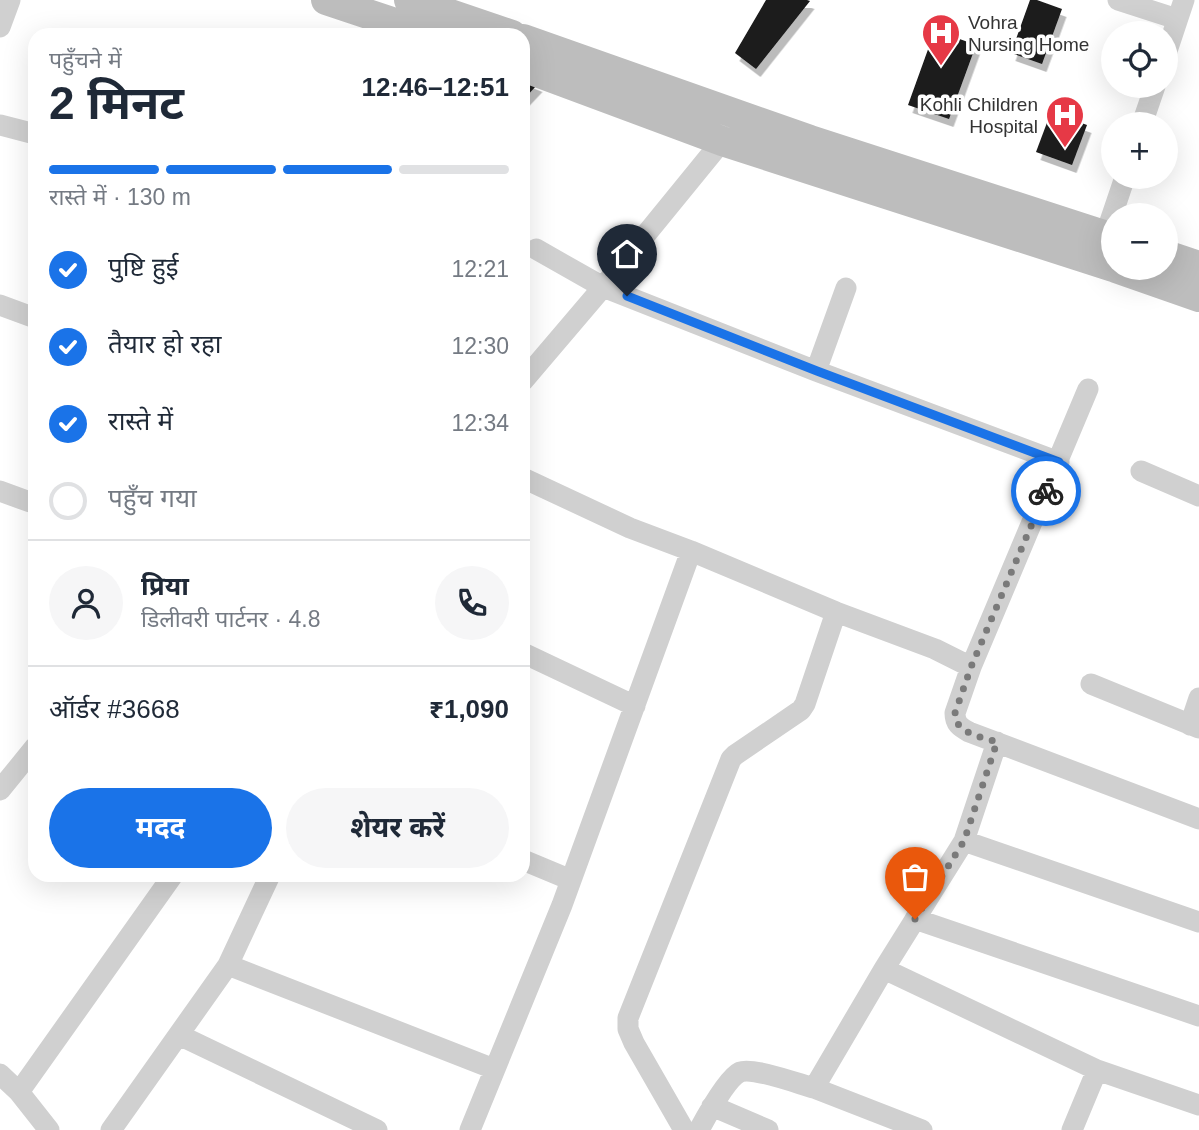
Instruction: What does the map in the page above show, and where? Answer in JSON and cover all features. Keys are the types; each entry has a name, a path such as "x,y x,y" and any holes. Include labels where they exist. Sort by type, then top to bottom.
{"street":[{"path":"0,27 10,0"},
{"path":"326,0 410,28"},
{"path":"409,0 491,28"},
{"path":"1118,0 1180,10"},
{"path":"530,41 810,140 1101,234"},
{"path":"530,70 722,141 1101,263"},
{"path":"0,125 28,132"},
{"path":"530,373 722,141"},
{"path":"536,249 603,287 1059,462"},
{"path":"1178,259 1199,267"},
{"path":"1151,280 1199,297"},
{"path":"817,371 846,288"},
{"path":"0,305 28,315"},
{"path":"1088,389 971,667 955,720 959,727 1199,818"},
{"path":"1141,471 1199,496"},
{"path":"530,481 630,528 836,612 935,649 971,667"},
{"path":"0,491 28,501"},
{"path":"470,1130 571,880 691,551"},
{"path":"684,1130 634,1043 628,1029 628,1018 731,759 801,710 836,612"},
{"path":"530,656 635,706"},
{"path":"1091,684 1194,727 1199,698"},
{"path":"814,1088 964,841 997,742"},
{"path":"1,787 28,755"},
{"path":"964,841 1199,922"},
{"path":"530,863 571,880"},
{"path":"19,1092 168,882"},
{"path":"111,1130 228,965 267,882"},
{"path":"915,919 1199,1016"},
{"path":"228,965 494,1069"},
{"path":"884,969 1097,1070 1199,1105"},
{"path":"179,1035 377,1130"},
{"path":"1072,1130 1097,1070"},
{"path":"699,1130 712,1106 734,1076 746,1071 814,1088 922,1130"},
{"path":"0,1074 19,1092 49,1130"},
{"path":"712,1106 768,1130"}],"building":[{"path":"766,0 810,1 756,69 735,53"},
{"path":"1030,0 1062,9 1042,64 1011,53"},
{"path":"935,30 976,45 949,119 908,105"},
{"path":"530,81 538,84 530,93"},
{"path":"1051,112 1087,125 1072,165 1036,152"}],"way so far":[{"path":"915,919 964,841 997,742 959,727 955,713 971,667 1046,491"}],"place":[{"name":"Vohra Nursing Home","path":"941,67"},
{"name":"Kohli Children Hospital","path":"1065,149"}],"route":[{"path":"627,296 1059,462 1046,491"}]}
